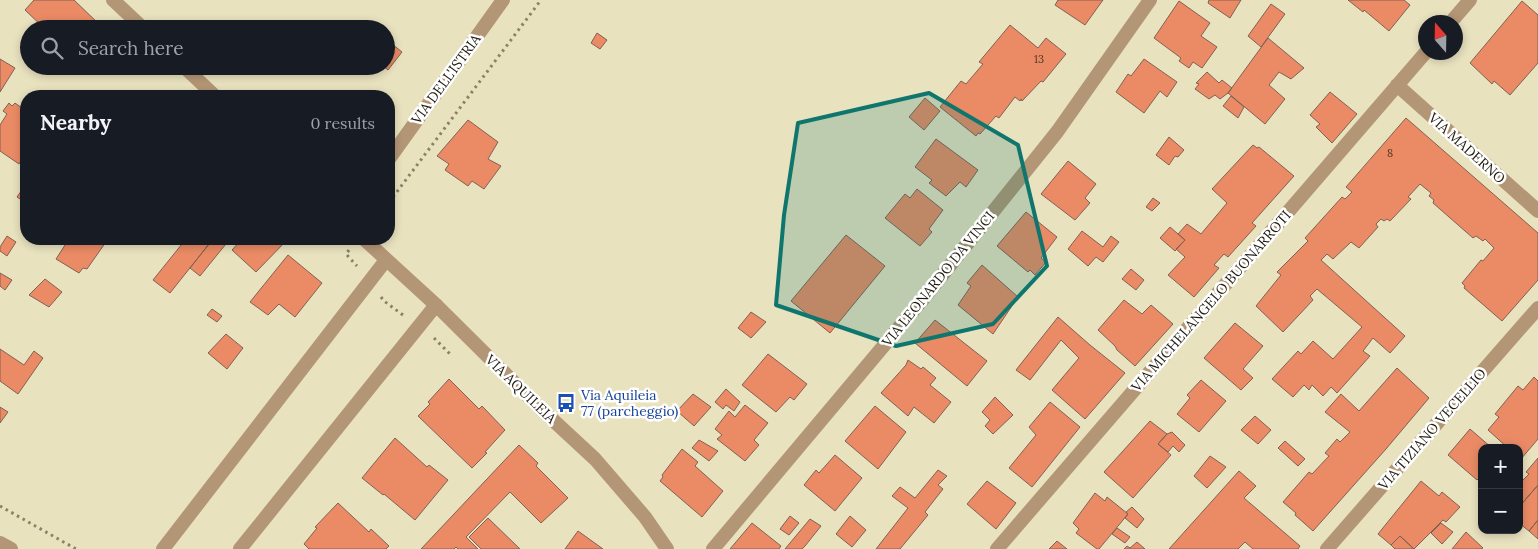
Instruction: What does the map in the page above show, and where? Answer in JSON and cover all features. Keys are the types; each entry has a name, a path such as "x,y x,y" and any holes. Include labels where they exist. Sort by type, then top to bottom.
{"street":[{"path":"114,0 135,20"},
{"name":"VIA DELL'ISTRIA","path":"395,151 503,0"},
{"name":"VIA LEONARDO DA VINCI","path":"713,549 923,299 1058,132 1150,0"},
{"path":"1457,15 1470,0"},
{"name":"VIA MICHELANGELO BUONARROTI","path":"997,549 1419,60"},
{"path":"193,75 209,90"},
{"name":"VIA MADERNO","path":"1397,85 1538,211"},
{"name":"VIA AQUILEIA","path":"370,245 436,304 534,402 595,459 645,517 667,549"},
{"path":"163,549 386,260"},
{"path":"240,549 436,304"},
{"name":"VIA TIZIANO VECELLIO","path":"1327,549 1538,308"},
{"path":"0,543 11,549"}],"path":[{"path":"395,194 541,0"},
{"path":"353,262 384,301 418,326 450,354"},
{"path":"0,506 76,549"}],"highlighted area":[{"path":"929,93 1018,145 1047,266 993,324 896,346 776,305 784,215 798,123"}],"building":[{"path":"34,0 74,0 95,20 36,20 25,10"},
{"path":"1058,0 1103,0 1085,25 1055,5"},
{"path":"1209,0 1241,0 1230,18 1208,3"},
{"path":"1348,0 1404,0 1410,5 1389,31 1364,10 1363,12"},
{"path":"1179,1 1210,23 1201,36 1217,47 1202,68 1193,62 1189,68 1179,61 1181,58 1154,38"},
{"path":"1522,1 1538,15 1538,63 1510,95 1494,81 1492,84 1470,63"},
{"path":"1271,4 1285,14 1261,47 1248,36"},
{"path":"1010,25 1038,48 1046,38 1066,54 1043,82 1041,81 1022,101 1015,97 999,118 996,116 976,136 940,107 961,81 966,84 983,64 979,62"},
{"path":"597,33 607,40 600,49 591,43"},
{"path":"1268,38 1304,68 1291,79 1279,72 1269,85 1285,99 1265,124 1228,93"},
{"path":"395,46 402,52 395,61"},
{"path":"0,59 15,68 0,92"},
{"path":"1144,59 1177,82 1167,97 1160,91 1144,113 1116,92 1128,74 1131,76"},
{"path":"1207,72 1219,83 1222,80 1232,88 1220,99 1215,95 1209,99 1195,89 1199,84 1196,83"},
{"path":"1330,92 1357,114 1332,143 1316,127 1320,124 1310,115"},
{"path":"1231,96 1244,107 1238,118 1223,106"},
{"path":"925,98 940,111 924,130 909,117"},
{"path":"9,103 12,106 15,103 20,107 19,164 0,151 0,125 7,114 3,111"},
{"path":"1406,118 1538,233 1538,280 1502,321 1464,288 1465,286 1462,283 1494,248 1485,239 1483,241 1476,236 1473,238 1433,203 1434,200 1429,196 1431,193 1420,184 1408,197 1411,199 1390,221 1381,219 1376,224 1378,227 1359,248 1351,242 1333,259 1327,254 1321,260 1405,336 1390,353 1373,338 1363,351 1370,356 1337,393 1331,387 1323,396 1312,385 1309,390 1304,385 1293,397 1272,379 1298,351 1301,354 1313,341 1333,359 1362,327 1317,289 1310,296 1313,300 1283,332 1256,306 1281,275 1277,272 1308,241 1305,238 1342,197 1345,199 1352,192 1346,187"},
{"path":"468,120 498,142 488,159 501,166 484,189 472,181 468,186 445,170 449,164 437,156"},
{"path":"1169,137 1184,150 1178,157 1175,156 1169,165 1156,155"},
{"path":"936,139 978,170 966,187 960,182 946,196 929,183 932,180 915,167"},
{"path":"1253,145 1257,148 1259,147 1294,176 1252,223 1256,226 1228,257 1224,254 1214,265 1219,268 1194,297 1168,275 1185,257 1176,249 1185,240 1178,234 1187,224 1201,234 1227,203 1212,189"},
{"path":"1068,161 1096,184 1085,198 1090,203 1075,220 1041,194"},
{"path":"917,189 943,210 929,229 932,232 920,246 885,218 905,194 910,198"},
{"path":"1153,198 1160,203 1152,211 1146,207"},
{"path":"1026,212 1057,237 1041,258 1046,262 1035,275 1030,270 1028,272 997,246"},
{"path":"1170,227 1185,240 1175,251 1160,238"},
{"path":"1082,231 1103,247 1111,236 1119,242 1103,262 1096,257 1088,266 1068,249"},
{"path":"846,235 885,266 830,333 791,301"},
{"path":"7,236 16,242 7,256 0,251 0,247"},
{"path":"65,245 104,245 87,269 83,268 79,273 56,259"},
{"path":"181,245 208,245 170,293 153,280"},
{"path":"208,245 225,245 200,276 190,268"},
{"path":"237,245 282,245 256,272 232,250"},
{"path":"288,255 322,283 295,317 279,304 268,315 250,302"},
{"path":"982,265 1018,297 993,334 958,305 971,286 967,283"},
{"path":"1131,269 1144,280 1136,290 1122,279"},
{"path":"0,273 12,280 5,290 0,286"},
{"path":"45,279 62,292 49,307 29,295"},
{"path":"1124,300 1142,314 1151,305 1173,324 1135,366 1098,330"},
{"path":"212,309 222,316 217,322 207,315"},
{"path":"751,312 766,322 751,338 738,328"},
{"path":"1058,317 1125,373 1085,419 1052,390 1079,358 1061,340 1030,380 1016,370"},
{"path":"935,320 987,361 967,386 915,343"},
{"path":"1235,323 1263,346 1243,369 1253,378 1241,390 1204,358"},
{"path":"226,334 243,348 227,369 208,353"},
{"path":"0,349 24,365 34,351 43,358 18,394 0,381"},
{"path":"768,354 807,384 794,400 790,397 776,412 742,385"},
{"path":"908,360 921,369 923,367 936,378 930,385 951,402 934,423 914,407 908,416 881,393 906,365"},
{"path":"1397,368 1429,398 1313,531 1283,502 1309,472 1312,474 1329,456 1325,453 1337,439 1340,442 1350,432 1325,412 1341,394 1359,411"},
{"path":"1534,377 1538,381 1538,439 1523,457 1523,444 1504,444 1488,430 1499,417 1495,414 1518,386 1523,390"},
{"path":"449,379 479,409 482,406 505,430 472,468 418,416"},
{"path":"1201,380 1226,401 1199,432 1177,414 1190,398 1187,395"},
{"path":"726,389 740,402 734,411 726,405 723,409 715,402"},
{"path":"693,394 711,407 694,426 677,411"},
{"path":"995,397 1013,415 993,434 985,426 990,420 982,412"},
{"path":"1050,402 1080,427 1032,487 1009,468 1036,435 1029,427"},
{"path":"745,405 768,423 754,440 759,445 745,461 717,439 722,435 715,429 729,411 735,417"},
{"path":"875,406 906,432 878,469 845,441"},
{"path":"0,407 8,412 0,423"},
{"path":"1255,416 1271,430 1258,444 1241,430"},
{"path":"1150,421 1167,434 1158,444 1171,455 1133,498 1104,472"},
{"path":"1470,429 1487,444 1478,444 1477,480 1448,455"},
{"path":"1172,432 1185,445 1179,452 1173,446 1168,452 1158,444 1167,434"},
{"path":"395,438 427,467 429,465 448,480 415,520 362,478"},
{"path":"699,440 718,451 709,461 692,448"},
{"path":"1285,441 1305,459 1298,466 1278,448"},
{"path":"519,445 538,463 536,466 568,498 541,523 510,492 466,537 478,549 458,549 456,547 454,549 421,549"},
{"path":"682,449 698,462 695,466 723,491 702,517 660,481 663,477 662,475"},
{"path":"835,455 862,478 835,511 804,485 816,470 819,473"},
{"path":"1210,456 1226,467 1207,488 1194,476"},
{"path":"1538,458 1538,485 1523,502 1523,480 1529,474 1526,472"},
{"path":"938,470 947,476 938,485 943,489 925,512 928,515 900,549 876,549 908,508 892,496 900,487 915,498"},
{"path":"1239,471 1256,486 1244,498 1300,546 1298,549 1253,549 1245,542 1238,549 1169,549"},
{"path":"987,481 1016,503 996,529 967,504"},
{"path":"1421,481 1439,496 1442,492 1460,507 1446,522 1443,520 1414,549 1400,536 1391,545 1378,534"},
{"path":"1538,485 1538,520 1529,531 1523,526 1523,502"},
{"path":"1095,493 1105,501 1107,497 1128,514 1099,549 1076,533 1079,529 1073,523"},
{"path":"338,503 369,532 371,529 389,546 386,549 309,549 304,544 317,528 315,527"},
{"path":"1132,507 1144,519 1137,528 1125,518 1128,514 1126,512"},
{"path":"790,516 799,523 789,535 780,529"},
{"path":"850,516 866,530 852,547 836,534"},
{"path":"488,518 520,549 481,549 469,537"},
{"path":"810,519 821,526 805,546 802,549 785,549"},
{"path":"1538,520 1538,539 1529,531"},
{"path":"752,523 781,546 779,549 730,549"},
{"path":"1441,523 1453,532 1442,544 1431,533"},
{"path":"1117,528 1130,537 1125,543 1112,534"},
{"path":"578,531 603,549 565,549"},
{"path":"1466,532 1483,548 1452,549"},
{"path":"1400,536 1413,548 1395,549 1391,545"},
{"path":"1057,541 1067,549 1049,549"},
{"path":"1137,542 1145,549 1124,549 1127,546 1130,548"}],"place":[{"name":"Via Aquileia 77 (parcheggio)","path":"566,403"}]}
